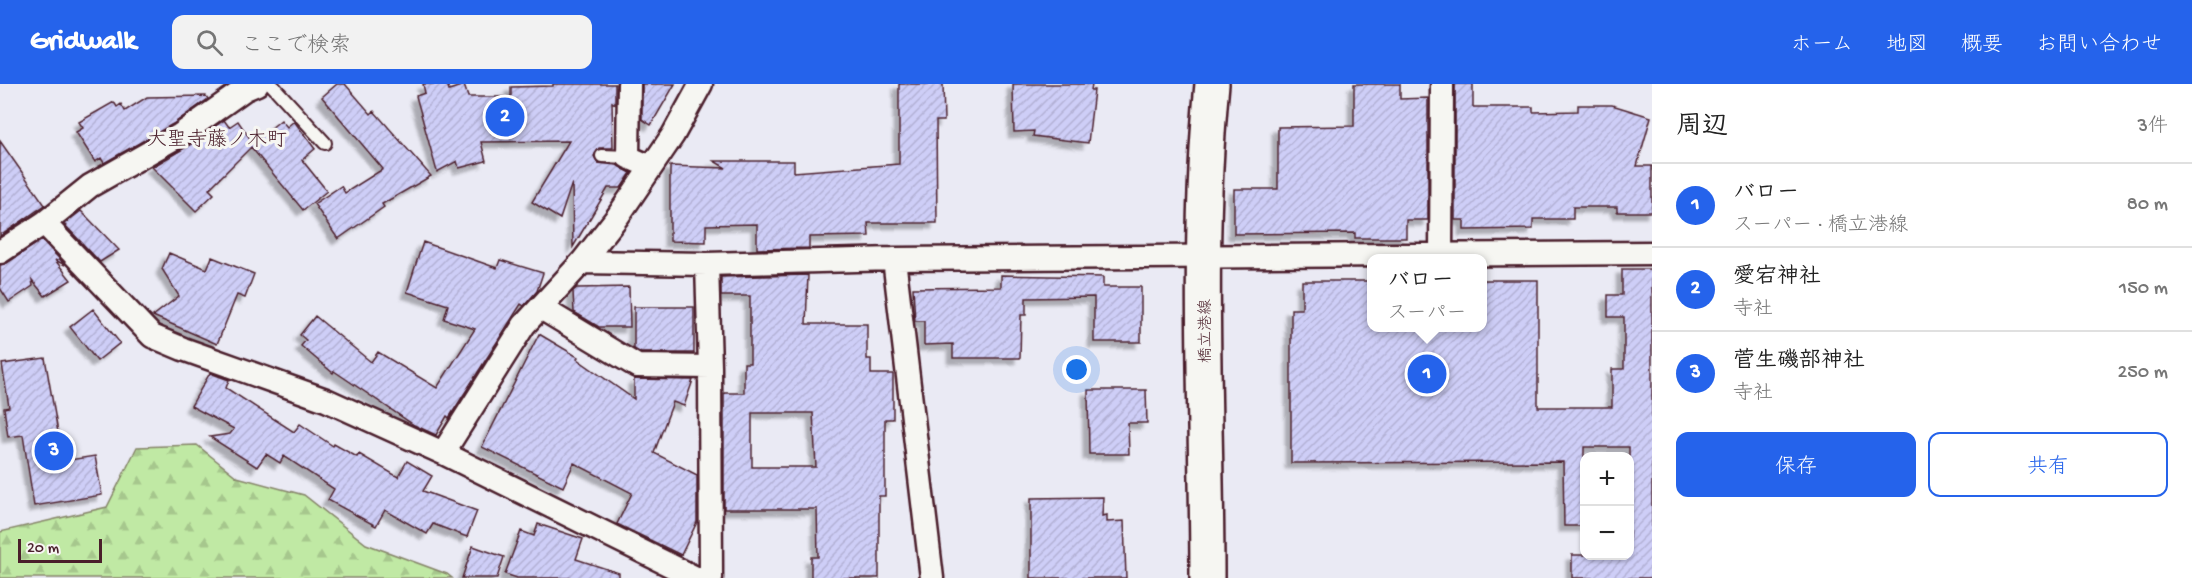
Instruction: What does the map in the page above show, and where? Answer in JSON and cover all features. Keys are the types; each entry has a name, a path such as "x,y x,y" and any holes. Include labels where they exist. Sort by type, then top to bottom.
{"main road":[{"name":"橋立港線","path":"1207,578 1205,258 1207,155 1212,84"}],"street":[{"path":"0,252 44,224 90,186 180,135 245,89 257,84"},
{"path":"629,84 628,157 651,167"},
{"path":"443,453 524,325 582,262 673,135 701,84"},
{"path":"1441,254 1442,86"},
{"path":"44,224 152,336 326,400 443,453 696,578"},
{"path":"1487,255 1652,253"},
{"path":"582,262 707,264 894,259 1367,257"},
{"path":"894,259 932,578"},
{"path":"707,264 711,578"},
{"path":"541,308 637,366 710,367"}],"lane":[{"path":"271,84 325,143"},
{"path":"602,156 628,157"}],"green space":[{"path":"197,445 237,477 304,495 366,544 447,574 452,578 0,578 0,532 107,507 137,447"}],"building":[{"path":"337,84 345,84 371,114 374,111 431,176 382,204 384,207 338,239 314,204 341,186 345,193 383,169 322,97"},
{"path":"423,84 447,84 449,90 464,85 468,97 511,97 511,87 615,84 615,104 612,102 613,148 599,148 594,156 598,163 617,165 631,173 621,188 608,188 573,247 572,183 560,219 532,202 569,141 481,142 486,161 459,168 457,161 437,172 416,96 425,93"},
{"path":"642,84 675,84 651,125 642,119"},
{"path":"899,84 943,84 944,121 936,121 937,223 868,223 869,236 809,237 809,248 757,249 757,224 706,225 706,242 670,241 670,166 726,168 714,161 794,161 794,172 899,164"},
{"path":"1013,84 1092,84 1091,90 1094,90 1088,143 1033,136 1034,131 1014,132"},
{"path":"1354,84 1400,84 1400,99 1428,98 1428,220 1406,220 1406,238 1355,238 1355,233 1234,234 1234,189 1278,189 1278,127 1354,126"},
{"path":"1455,84 1473,84 1473,107 1533,107 1533,112 1578,111 1578,105 1612,105 1651,117 1637,166 1652,166 1652,212 1617,212 1617,207 1573,207 1573,219 1533,219 1533,229 1464,230 1464,220 1455,220"},
{"path":"206,96 208,99 173,124 104,163 101,158 95,162 76,132 83,128 79,122 114,102 117,107 121,104 125,111 147,97"},
{"path":"224,120 229,127 238,121 253,143 281,120 287,127 294,121 315,149 302,160 327,191 303,210 251,147 209,189 214,194 196,211 152,167 188,146"},
{"path":"0,141 45,205 0,236"},
{"path":"81,211 119,250 100,262 64,224"},
{"path":"42,240 65,265 55,260 71,280 45,296 32,280 33,286 9,302 0,288 0,265 7,263"},
{"path":"423,242 497,268 500,260 543,273 537,291 524,306 521,304 436,435 414,425 334,371 333,373 301,346 306,340 300,335 315,316 371,362 378,352 437,388 475,329 444,319 448,305 407,292"},
{"path":"169,253 207,269 212,257 254,274 245,298 237,295 217,344 153,316 179,296 162,269"},
{"path":"1622,269 1652,269 1652,578 1572,578 1572,555 1580,555 1580,560 1634,560 1634,452 1629,452 1629,447 1584,447 1584,452 1580,452 1580,526 1564,526 1563,462 1291,463 1291,309 1302,309 1302,281 1367,281 1367,332 1487,332 1487,280 1538,280 1538,407 1612,407 1612,369 1624,369 1624,317 1608,317 1608,295 1622,295"},
{"path":"808,275 806,324 867,324 867,359 871,359 871,374 893,374 893,419 885,419 885,496 879,496 879,578 811,578 811,557 818,557 817,509 724,509 724,393 744,393 744,363 750,363 750,296 721,296 721,277","holes":["752,413 813,413 816,467 752,467"]},
{"path":"1001,275 1103,277 1103,287 1141,287 1141,342 1094,342 1094,297 1026,298 1026,315 1021,315 1020,358 953,358 953,344 924,345 924,321 915,321 913,288 1001,287"},
{"path":"629,287 630,327 599,327 574,312 573,291 577,288"},
{"path":"634,307 694,307 694,353 641,353 634,349"},
{"path":"93,309 120,343 97,361 70,327"},
{"path":"539,334 578,357 577,359 634,399 634,379 693,380 684,406 673,402 654,453 697,475 697,522 681,555 617,524 632,493 574,463 563,487 482,447"},
{"path":"45,358 63,461 95,456 102,495 34,506 23,435 8,437 4,408 9,407 2,364"},
{"path":"210,373 229,380 226,388 294,432 300,424 333,446 334,444 357,457 359,454 398,477 407,461 432,476 423,491 477,511 467,537 433,524 427,534 385,510 376,526 328,500 334,489 284,456 280,463 266,454 257,467 210,437 230,434 234,429 191,406"},
{"path":"1088,390 1146,390 1147,423 1128,423 1129,454 1089,454"},
{"path":"1103,497 1102,516 1107,515 1107,522 1124,521 1126,578 1031,578 1031,498"},
{"path":"538,524 583,539 576,559 619,573 619,578 517,578 505,574 521,531 534,536"},
{"path":"473,546 504,557 497,578 462,578"}],"place":[{"name":"愛宕神社","path":"505,117"},
{"name":"バロー","path":"1427,374"},
{"name":"菅生磯部神社","path":"54,451"}],"district":[{"name":"大聖寺藤ノ木町","path":"217,138"}]}
